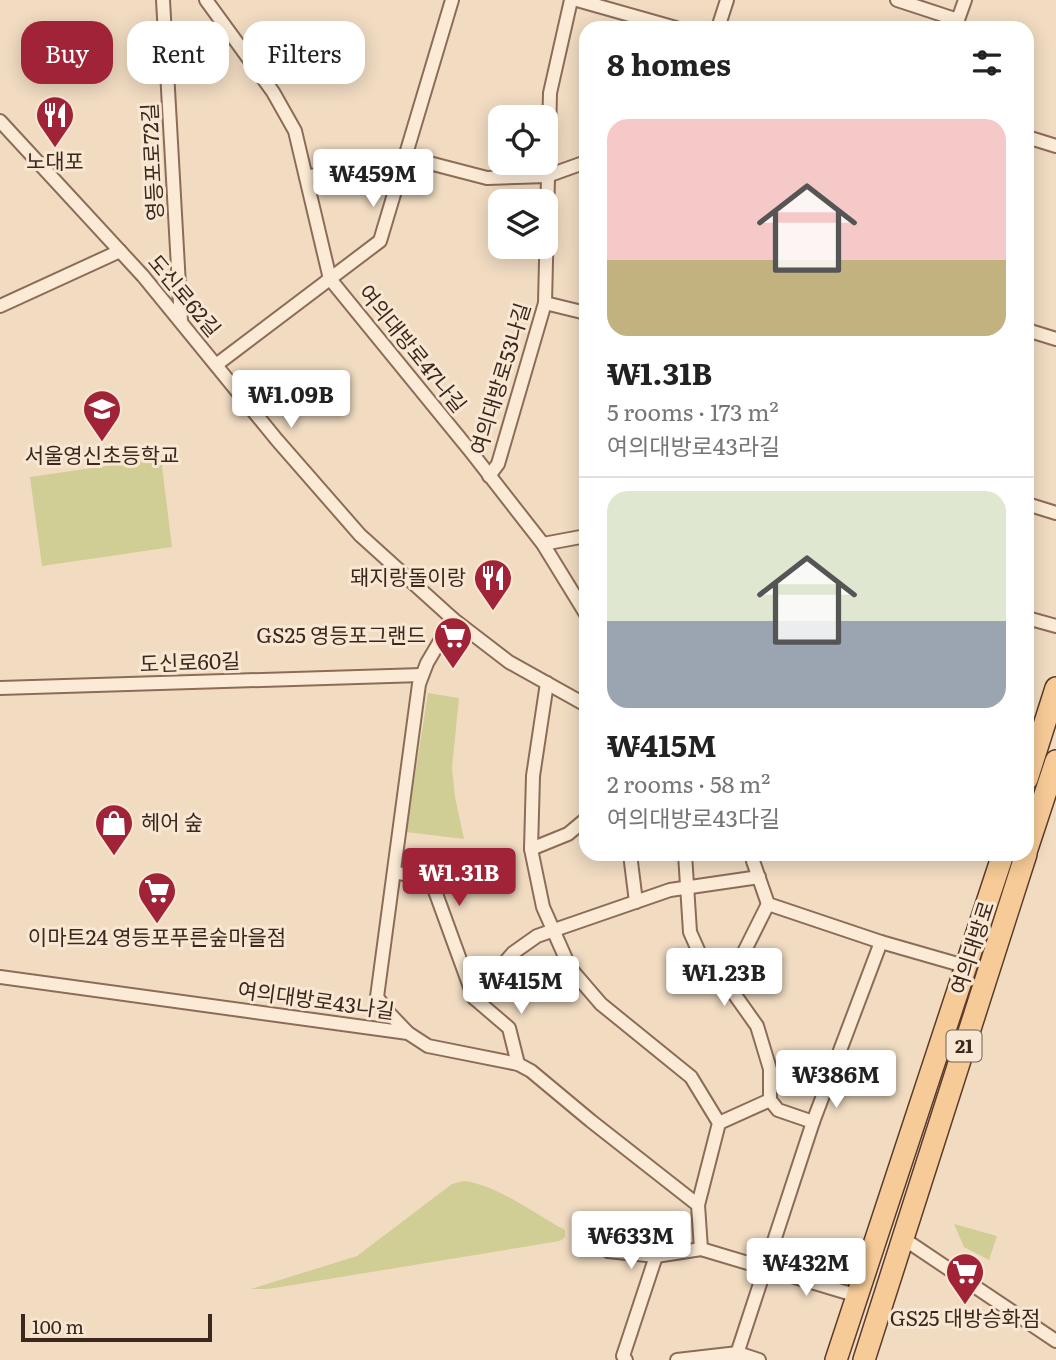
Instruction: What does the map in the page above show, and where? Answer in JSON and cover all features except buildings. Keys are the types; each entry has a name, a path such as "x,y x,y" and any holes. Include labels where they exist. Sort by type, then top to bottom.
{"main road":[{"path":"1034,757 1056,688"},
{"name":"여의대방로","path":"1034,830 1056,761"},
{"name":"여의대방로","path":"836,1360 1001,861"},
{"name":"여의대방로","path":"864,1360 901,1237 1024,861"},
{"path":"879,1231 901,1237"},
{"path":"858,1296 881,1302"}],"street":[{"name":"영등포로72길","path":"163,0 181,322"},
{"path":"206,0 273,92 295,131 330,279"},
{"path":"216,365 380,241 452,0"},
{"name":"여의대방로53나길","path":"489,476 498,464 545,303 550,93 571,0"},
{"path":"577,0 651,21"},
{"path":"720,21 727,0"},
{"path":"897,0 950,21"},
{"path":"958,21 965,0"},
{"name":"도신로62길","path":"0,121 120,251 360,535 453,619 509,662 579,701"},
{"path":"1034,139 1056,146"},
{"path":"306,177 406,157 487,178 547,176 579,165"},
{"path":"0,306 120,251"},
{"name":"여의대방로47나길","path":"330,279 543,544 579,603"},
{"path":"545,303 579,311"},
{"path":"1034,332 1056,339"},
{"path":"1034,506 1056,513"},
{"path":"543,544 579,537"},
{"path":"408,1033 377,997 422,675 453,619"},
{"path":"1034,620 1056,626"},
{"name":"도신로60길","path":"0,688 422,675"},
{"path":"547,683 533,776 531,849 543,907 570,968 601,1004 691,1077 719,1123 698,1205 701,1249"},
{"path":"531,849 568,834 579,825"},
{"path":"631,861 636,902"},
{"path":"685,861 690,932 706,968 727,986 757,1026 770,1069 770,1100 778,1110 813,1122"},
{"path":"727,986 768,904 753,861"},
{"path":"394,872 431,880 474,998 509,1028 518,1064"},
{"path":"474,998 513,953 537,936 687,887 759,877"},
{"path":"768,904 881,942 968,967"},
{"path":"737,1356 813,1122 881,942"},
{"name":"여의대방로43나길","path":"0,977 408,1033 428,1046 518,1064 531,1071 698,1205"},
{"path":"719,1123 770,1100"},
{"path":"901,1237 1056,1342"},
{"path":"608,1251 656,1256 701,1249 858,1296"},
{"path":"626,1360 622,1356 656,1256"},
{"path":"677,1360 737,1356 759,1360"}],"shaded area":[{"path":"161,458 172,547 42,566 30,477"},
{"path":"428,693 459,698 452,768 464,839 406,832"},
{"path":"463,1181 489,1188 515,1201 565,1230 565,1237 560,1241 268,1289 251,1289 357,1256 452,1184"},
{"path":"954,1224 997,1236 989,1260 964,1247"}],"place":[{"name":"노대포","path":"55,149"},
{"name":"서울영신초등학교","path":"102,443"},
{"name":"돼지랑돌이랑","path":"493,612"},
{"name":"GS25 영등포그랜드","path":"453,670"},
{"name":"헤어 숲","path":"114,857"},
{"name":"이마트24 영등포푸른숲마을점","path":"157,925"},
{"name":"GS25 대방승화점","path":"965,1306"}]}
